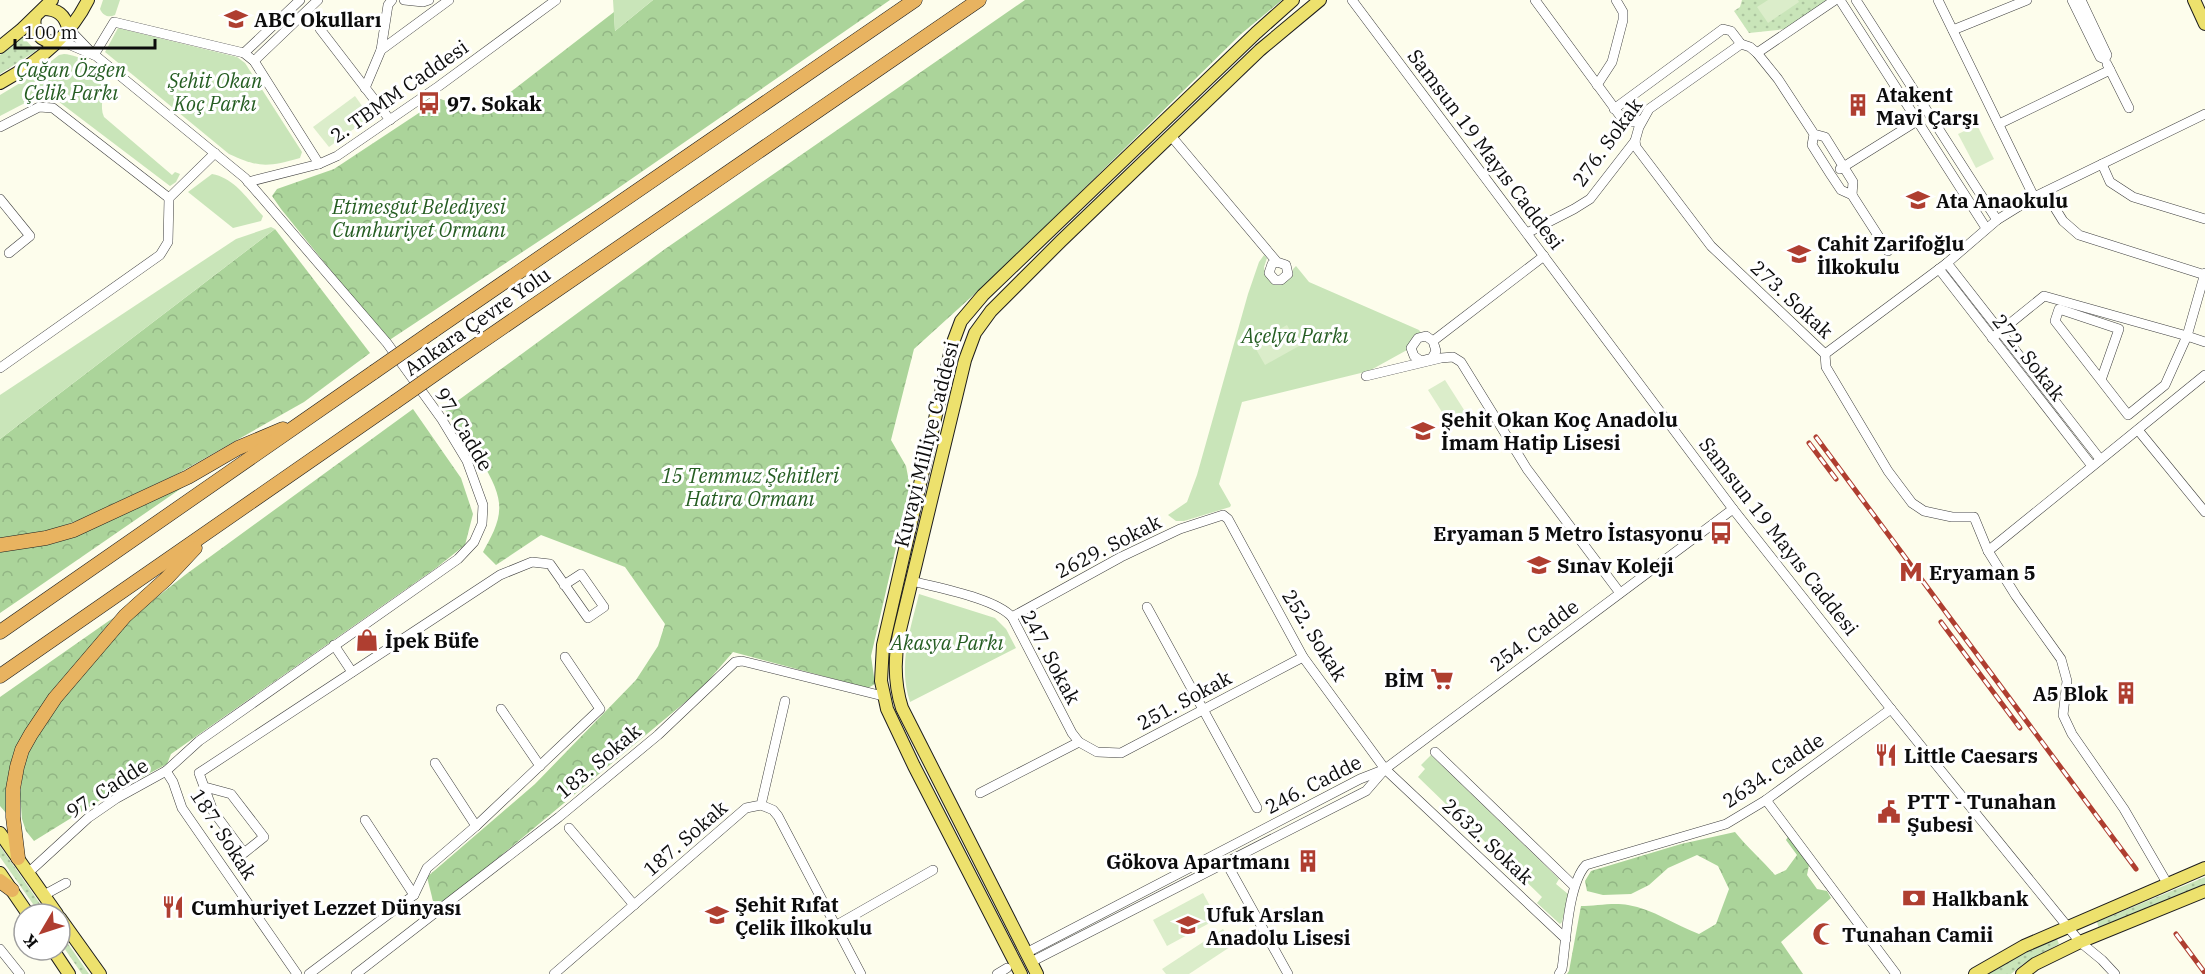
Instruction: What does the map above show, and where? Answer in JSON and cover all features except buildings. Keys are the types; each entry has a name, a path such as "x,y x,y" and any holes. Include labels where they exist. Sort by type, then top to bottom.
{"highway":[{"name":"Ankara Çevre Yolu","path":"0,632 433,330 915,0"},
{"name":"Ankara Çevre Yolu","path":"0,676 979,0"},
{"path":"0,545 46,538 74,530 188,477 238,448 307,420"},
{"path":"18,858 13,817 16,767 31,734 56,698 125,616 166,579 213,528"},
{"path":"0,881 12,890"}],"main road":[{"path":"0,83 33,63 56,42 88,0"},
{"name":"Kuvayi Milliye Caddesi","path":"1015,968 914,766 883,696 880,664 882,645 952,345 964,315 991,287 1293,0"},
{"name":"Kuvayi Milliye Caddesi","path":"1037,974 915,735 900,699 894,673 895,654 965,360 980,325 991,311 1260,51 1320,0"},
{"path":"2194,0 2205,24"},
{"path":"0,47 44,9 61,14 68,28"},
{"path":"44,9 34,26 37,34 44,40 56,42"},
{"path":"929,444 944,448"},
{"path":"0,833 49,902"},
{"path":"1975,974 2024,946 2205,868"},
{"path":"0,873 20,902"},
{"path":"2022,974 2036,964 2080,942 2205,891"},
{"path":"72,935 100,974"},
{"path":"1015,968 1029,958"}],"street":[{"path":"244,52 300,0"},
{"path":"254,61 318,0"},
{"path":"365,88 381,50 388,5 392,0"},
{"path":"404,0 423,2 429,0"},
{"path":"381,50 449,0"},
{"name":"2. TBMM Caddesi","path":"248,182 320,164 337,156 556,0"},
{"name":"Samsun 19 Mayıs Caddesi","path":"1352,0 1733,509 2080,942 2115,974"},
{"path":"1534,0 1621,117 1628,121 1642,120"},
{"path":"1597,85 1612,62 1623,20 1623,12 1616,0"},
{"path":"1835,0 1757,53 1778,79 1814,134 1825,137 1853,182 1852,195"},
{"path":"1840,0 1986,228"},
{"path":"1856,0 1997,220"},
{"path":"1938,0 2034,197"},
{"path":"1953,30 2027,0"},
{"path":"2072,0 2100,57 2105,59"},
{"path":"2081,0 2107,55 2105,59 2129,108"},
{"path":"94,54 114,22 244,52 254,61 320,164"},
{"name":"97. Cadde","path":"28,873 88,818 117,798 166,771 199,741 458,559 474,542 482,524 483,505 467,461 441,418 387,343 248,182 94,54 68,28"},
{"path":"320,29 390,120"},
{"name":"276. Sokak","path":"1614,109 1723,29 1731,31 1741,44 1757,53"},
{"name":"97. Cadde","path":"56,42 94,54"},
{"name":"276. Sokak","path":"1527,233 1590,199 1635,141 1642,120 1649,110 1741,44"},
{"path":"1999,124 2110,70"},
{"path":"0,127 39,107 53,108 169,198"},
{"name":"273. Sokak","path":"1635,141 1636,147 1711,246 1825,354 1947,263 1997,220 2034,197 2205,114"},
{"path":"1831,175 1917,121"},
{"path":"1814,134 1812,145 1841,190 1852,195 1888,252"},
{"path":"1171,136 1277,262"},
{"path":"0,368 160,255 168,242 169,198 215,153"},
{"path":"2102,164 2110,182 2133,197 2205,219"},
{"path":"2045,192 2063,221 2079,235 2205,274 2187,336 2164,385 2128,415 2055,321 2059,309 2120,329 2101,380"},
{"path":"0,200 30,236 9,253"},
{"path":"1433,341 1544,256"},
{"name":"272. Sokak","path":"1947,263 2100,459"},
{"name":"272. Sokak","path":"1939,269 2092,466"},
{"path":"1992,338 2039,298 2049,296 2205,342"},
{"path":"1421,336 1430,338 1436,347 1435,355 1425,361 1414,356 1412,344 1421,336"},
{"path":"1825,354 1826,367 1888,471 1912,503 1924,511 1952,517 1974,518 1988,551 2016,596 2061,658 2067,681 2063,715 2072,734 2124,809 2167,883"},
{"path":"1366,376 1425,361 1453,357 1461,362 1527,469 1620,593"},
{"path":"1988,551 2205,375"},
{"path":"2138,429 2205,512"},
{"name":"254. Cadde","path":"1385,769 1733,509"},
{"name":"2629. Sokak","path":"1012,617 1120,557 1180,529 1223,515"},
{"name":"252. Sokak","path":"1223,515 1228,519 1303,657 1385,769"},
{"path":"205,787 231,794 264,837 244,853 213,811 199,773 500,575 532,562 550,564 564,585 588,618 604,607 580,574 564,585"},
{"name":"247. Sokak","path":"912,581 1001,607 1012,617 1064,720 1079,742"},
{"path":"1148,607 1257,808"},
{"path":"334,645 352,672"},
{"path":"309,974 414,895 427,868 476,826 600,709 565,657"},
{"name":"251. Sokak","path":"1079,742 1097,752 1121,753 1303,657"},
{"name":"183. Sokak","path":"357,974 559,817 658,735 735,662 742,661 883,696"},
{"path":"785,701 761,805 769,808 778,816 861,974"},
{"path":"501,709 540,766"},
{"name":"2634. Cadde","path":"1574,886 1579,873 1588,863 1726,824 1766,800 1892,709"},
{"path":"980,793 1079,742"},
{"path":"1435,752 1574,886 1559,974"},
{"path":"435,763 476,826"},
{"name":"246. Cadde","path":"1029,958 1360,778 1385,769"},
{"name":"246. Cadde","path":"1029,958 1227,864 1366,791 1385,769"},
{"name":"2632. Sokak","path":"1385,769 1566,939"},
{"name":"187. Sokak","path":"166,771 173,782 182,808 297,974"},
{"path":"1766,800 1896,974"},
{"name":"187. Sokak","path":"554,974 747,808 761,805"},
{"path":"365,820 414,895"},
{"path":"569,828 634,905"},
{"path":"1227,864 1288,974"},
{"path":"835,926 933,870"},
{"path":"44,895 66,883"},
{"path":"0,949 20,974"},
{"path":"997,974 1015,968"}],"green space":[{"path":"103,0 120,0 115,15 104,15 100,9"},
{"path":"613,0 653,0 615,31"},
{"name":"Etimesgut Belediyesi Cumhuriyet Ormanı","path":"653,0 890,0 598,202 388,341 281,209 272,196 277,189 334,169 440,99 456,104 472,114 481,115 614,12 615,31"},
{"name":"15 Temmuz Şehitleri Hatıra Ormanı","path":"1025,0 1282,0 1241,34 1002,269 914,349 891,440 906,466 910,487 871,656 875,684 868,688 733,652 701,689 438,908 433,901 427,877 535,784 636,680 658,646 665,624 625,567 541,535 496,565 483,552 495,529 499,510 497,492 477,455 445,410 665,249"},
{"path":"1742,0 1828,0 1786,29 1749,33 1734,11 1740,7"},
{"path":"1768,0 1798,0 1799,2 1768,23 1757,7"},
{"name":"Şehit Okan Koç Parkı","path":"118,28 237,57 245,63 302,152 300,158 264,165 248,162 229,154 105,52"},
{"path":"23,37 36,51 0,74 0,55"},
{"name":"Çağan Özgen Çelik Parkı","path":"64,54 83,59 94,67 103,84 104,117 172,175 175,172 180,174 176,182 170,186 46,92 0,116 0,95 35,74 59,55"},
{"path":"355,96 370,117 329,147 313,127"},
{"path":"1977,125 1994,159 1976,168 1958,134"},
{"path":"212,174 228,180 240,190 263,216 261,221 233,228 188,192"},
{"path":"271,227 275,229 0,439 0,395 236,239"},
{"path":"275,229 370,353 304,402 177,474 79,520 54,529 0,540 0,439"},
{"name":"Açelya Parkı","path":"1264,255 1267,258 1265,273 1281,284 1292,276 1296,266 1309,282 1419,330 1421,333 1407,350 1369,371 1242,402 1219,484 1230,507 1184,521 1176,521 1168,515 1187,502 1197,475 1248,294 1259,262"},
{"path":"1287,325 1299,346 1265,365 1253,344"},
{"path":"1445,380 1466,413 1449,423 1428,390"},
{"path":"413,409 461,478 473,514 465,545 436,568 171,754 167,764 110,794 34,841 26,831 22,819 20,794 24,765 30,745 64,697 121,629 185,575"},
{"path":"189,483 0,613 0,552 55,543 75,536"},
{"name":"Akasya Parkı","path":"919,594 995,618 1006,629 1016,648 910,702 905,661"},
{"path":"113,618 29,725 12,768 6,813 0,806 0,697"},
{"path":"1431,755 1559,879 1556,884 1568,894 1560,924 1537,903 1542,897 1418,777 1425,769 1421,765"},
{"path":"1735,832 1775,875 1786,870 1797,855 1786,840 1789,835 1809,865 1807,875 1817,889 1827,891 1831,898 1781,942 1803,974 1567,974 1581,906 1617,904 1637,907 1699,934 1716,924 1729,889 1718,866 1697,855 1668,868 1649,885 1631,894 1603,895 1587,891 1585,881 1591,871 1681,844"},
{"path":"0,846 39,902 32,902 0,857"},
{"path":"2205,877 2205,886 2099,929 2097,922"},
{"path":"1203,893 1217,919 1167,946 1153,920"},
{"path":"1223,929 1233,945 1189,974 1166,974 1162,969"},
{"path":"2057,939 2059,944 2023,964 2011,974 1984,974 2017,956"},
{"path":"72,950 89,974 82,974 72,959"}],"railway":[{"path":"1816,437 2136,869"},
{"path":"1809,443 1836,479"},
{"path":"1941,622 2020,728"},
{"path":"2176,934 2205,973"}],"place":[{"name":"ABC Okulları","path":"236,19"},
{"name":"97. Sokak","path":"429,103"},
{"name":"Atakent Mavi Çarşı","path":"1858,105"},
{"name":"Ata Anaokulu","path":"1918,200"},
{"name":"Cahit Zarifoğlu İlkokulu","path":"1799,254"},
{"name":"Şehit Okan Koç Anadolu İmam Hatip Lisesi","path":"1423,431"},
{"name":"Eryaman 5 Metro İstasyonu","path":"1721,533"},
{"name":"Sınav Koleji","path":"1539,565"},
{"name":"Eryaman 5","path":"1911,572"},
{"name":"İpek Büfe","path":"367,640"},
{"name":"BİM","path":"1442,679"},
{"name":"A5 Blok","path":"2126,693"},
{"name":"Little Caesars","path":"1886,755"},
{"name":"PTT - Tunahan Şubesi","path":"1889,812"},
{"name":"Gökova Apartmanı","path":"1308,861"},
{"name":"Halkbank","path":"1914,898"},
{"name":"Cumhuriyet Lezzet Dünyası","path":"173,907"},
{"name":"Şehit Rıfat Çelik İlkokulu","path":"717,915"},
{"name":"Ufuk Arslan Anadolu Lisesi","path":"1188,925"},
{"name":"Tunahan Camii","path":"1824,934"}]}
